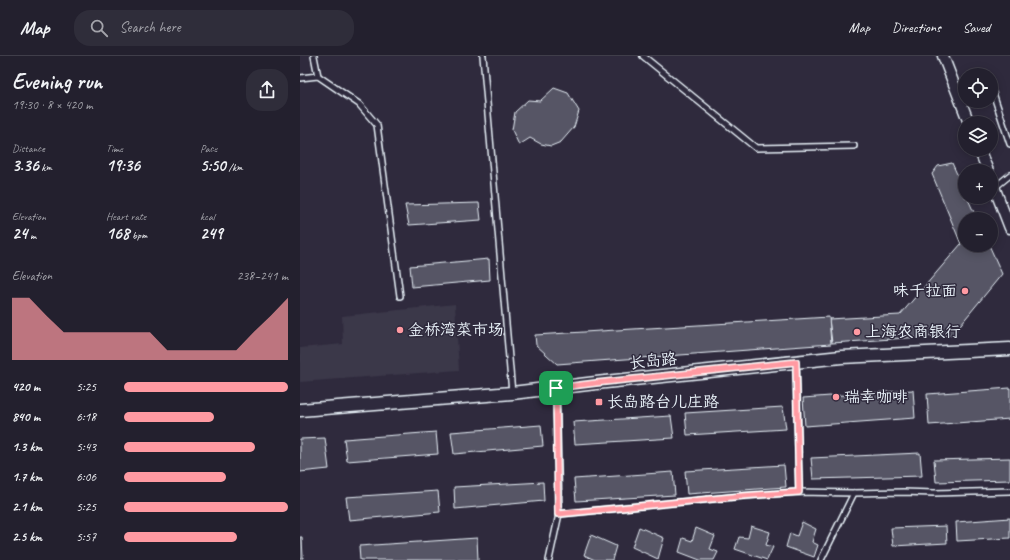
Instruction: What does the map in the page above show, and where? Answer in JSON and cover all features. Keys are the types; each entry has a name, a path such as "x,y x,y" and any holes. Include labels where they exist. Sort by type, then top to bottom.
{"street":[{"path":"943,56 958,84"},
{"path":"998,197 1010,228"},
{"name":"长岛路","path":"300,410 512,393 841,357 1010,349"}],"lane":[{"path":"314,56 318,76"},
{"path":"483,56 512,393"},
{"path":"643,56 756,148 854,146"},
{"path":"300,78 318,76 359,104 377,125 400,296"},
{"path":"998,108 1010,144"},
{"path":"998,181 1010,175"},
{"path":"796,362 799,492"},
{"path":"549,560 558,514 556,388"},
{"path":"558,514 799,492 934,493 1010,491"},
{"path":"821,560 854,493"}],"shaded area":[{"name":"金桥湾菜市场","path":"455,304 459,370 300,382 300,348 343,344 342,316"}],"building":[{"path":"554,88 568,93 579,111 574,127 561,142 551,146 541,144 530,138 519,145 512,130 515,112 528,100 540,101"},
{"path":"952,163 958,176 958,204 970,204 974,212 958,212 958,237 932,174 938,166"},
{"path":"479,203 481,220 409,225 405,205"},
{"path":"958,247 958,252 992,252 1002,274 952,335 832,343 829,319 900,315"},
{"path":"489,259 490,280 412,287 410,266"},
{"path":"829,317 831,344 557,364 536,345 535,335"},
{"path":"1010,388 1010,419 929,425 927,394"},
{"path":"913,390 915,418 805,426 803,398"},
{"path":"783,407 786,429 687,435 685,413"},
{"path":"671,416 674,438 575,444 573,422"},
{"path":"541,425 543,446 454,454 451,432"},
{"path":"436,432 438,454 347,461 344,439"},
{"path":"325,438 329,469 300,472 300,439"},
{"path":"920,453 922,476 813,479 811,458"},
{"path":"1010,458 1010,480 936,482 934,460"},
{"path":"784,465 786,487 687,494 685,471"},
{"path":"673,472 675,495 576,501 574,479"},
{"path":"543,482 544,501 455,509 454,487"},
{"path":"438,491 440,512 349,520 346,497"},
{"path":"1010,518 1010,538 957,541 956,522"},
{"path":"802,522 816,529 812,542 818,545 814,557 786,547 790,533 797,536"},
{"path":"751,526 770,532 766,545 773,547 767,560 735,549 739,537 748,538"},
{"path":"946,526 947,543 893,546 891,528"},
{"path":"639,527 664,538 658,559 632,547"},
{"path":"696,528 715,536 710,549 718,552 714,560 700,560 679,552 683,538 692,541"},
{"path":"591,535 616,546 612,560 595,560 584,555"},
{"path":"300,537 302,537 303,558 300,558"},
{"path":"477,538 478,560 360,560 359,546"}],"place":[{"name":"味千拉面","path":"965,291"},
{"name":"金桥湾菜市场","path":"400,330"},
{"name":"上海农商银行","path":"857,332"},
{"name":"瑞幸咖啡","path":"836,397"},
{"name":"长岛路台儿庄路","path":"599,402"}],"route":[{"path":"796,362 799,492 558,514 556,388 796,362"}]}
